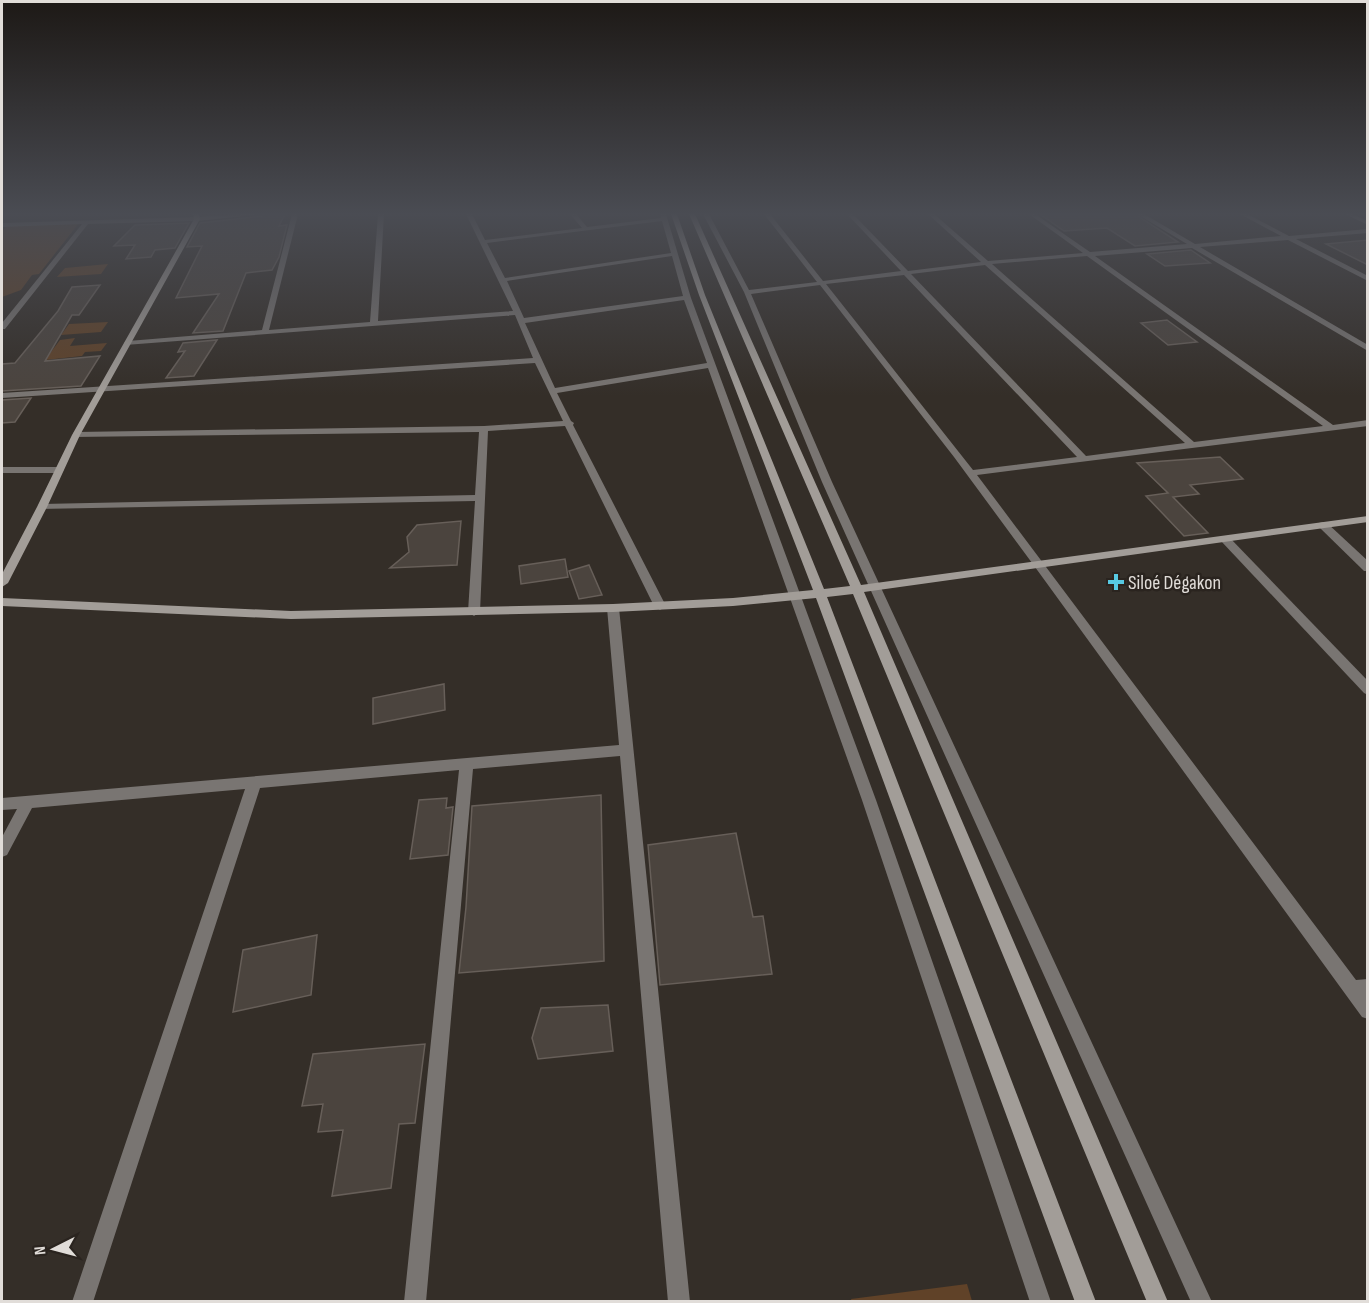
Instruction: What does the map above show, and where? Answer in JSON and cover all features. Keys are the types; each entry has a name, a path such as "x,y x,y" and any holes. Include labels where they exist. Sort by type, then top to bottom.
{"street":[{"path":"2,327 13,306 40,275"},
{"path":"2,583 76,435 165,275"},
{"path":"265,332 280,275"},
{"path":"374,324 377,275"},
{"path":"500,275 552,391 660,606"},
{"path":"503,280 537,275"},
{"path":"681,275 687,298 869,800 1041,1302"},
{"path":"695,275 757,430 1086,1302"},
{"path":"719,275 857,589 1158,1302"},
{"path":"738,275 874,587 1202,1302"},
{"path":"814,275 970,473 1360,988 1368,1011"},
{"path":"747,292 892,275"},
{"path":"908,275 1084,459"},
{"path":"999,275 1192,445"},
{"path":"1117,275 1332,428"},
{"path":"1243,275 1368,349"},
{"path":"128,343 374,324 518,317 687,298"},
{"path":"2,396 538,360"},
{"path":"552,391 712,365"},
{"path":"76,435 484,429 570,423"},
{"path":"970,473 1368,423"},
{"path":"474,612 484,429"},
{"path":"2,470 59,470"},
{"path":"42,507 481,498"},
{"path":"2,602 291,615 660,606 819,594 1368,519"},
{"path":"1323,525 1368,568"},
{"path":"1225,539 1368,690"},
{"path":"613,608 679,1302"},
{"path":"2,804 626,750"},
{"path":"415,1302 468,763"},
{"path":"82,1302 255,781"},
{"path":"2,850 28,802"}],"shaded area":[{"path":"2,275 33,275 21,290 2,297"},
{"path":"59,275 89,275 57,277"},
{"path":"108,322 101,332 61,335 69,324"},
{"path":"75,338 70,346 107,343 101,351 85,352 82,356 45,360 60,340"},
{"path":"967,1284 972,1301 852,1302 851,1299"}],"building":[{"path":"188,275 245,275 223,331 193,333 219,294 176,298"},
{"path":"100,285 79,315 72,315 45,361 100,356 81,386 2,391 2,364 15,363 58,311 72,287"},
{"path":"1167,320 1197,342 1168,345 1141,323"},
{"path":"217,340 194,376 166,378 185,351 178,352 183,343"},
{"path":"31,398 15,422 2,423 2,400"},
{"path":"1220,457 1243,479 1190,485 1199,494 1173,497 1208,533 1184,536 1146,496 1168,493 1137,463"},
{"path":"461,521 457,565 390,568 409,552 407,537 417,525"},
{"path":"565,559 568,577 521,584 519,566"},
{"path":"589,565 602,595 579,599 569,571"},
{"path":"444,684 445,710 373,724 373,698"},
{"path":"601,795 604,961 459,973 466,907 472,806"},
{"path":"447,798 446,808 453,807 448,855 410,859 419,800"},
{"path":"736,833 753,917 763,916 772,974 660,985 648,845"},
{"path":"317,935 311,995 233,1012 243,950"},
{"path":"608,1005 613,1051 538,1059 532,1038 541,1008"},
{"path":"425,1044 415,1123 399,1124 391,1188 332,1196 343,1130 318,1132 323,1104 302,1106 313,1054"}],"place":[{"name":"Siloé Dégakon","path":"1116,582"}]}
